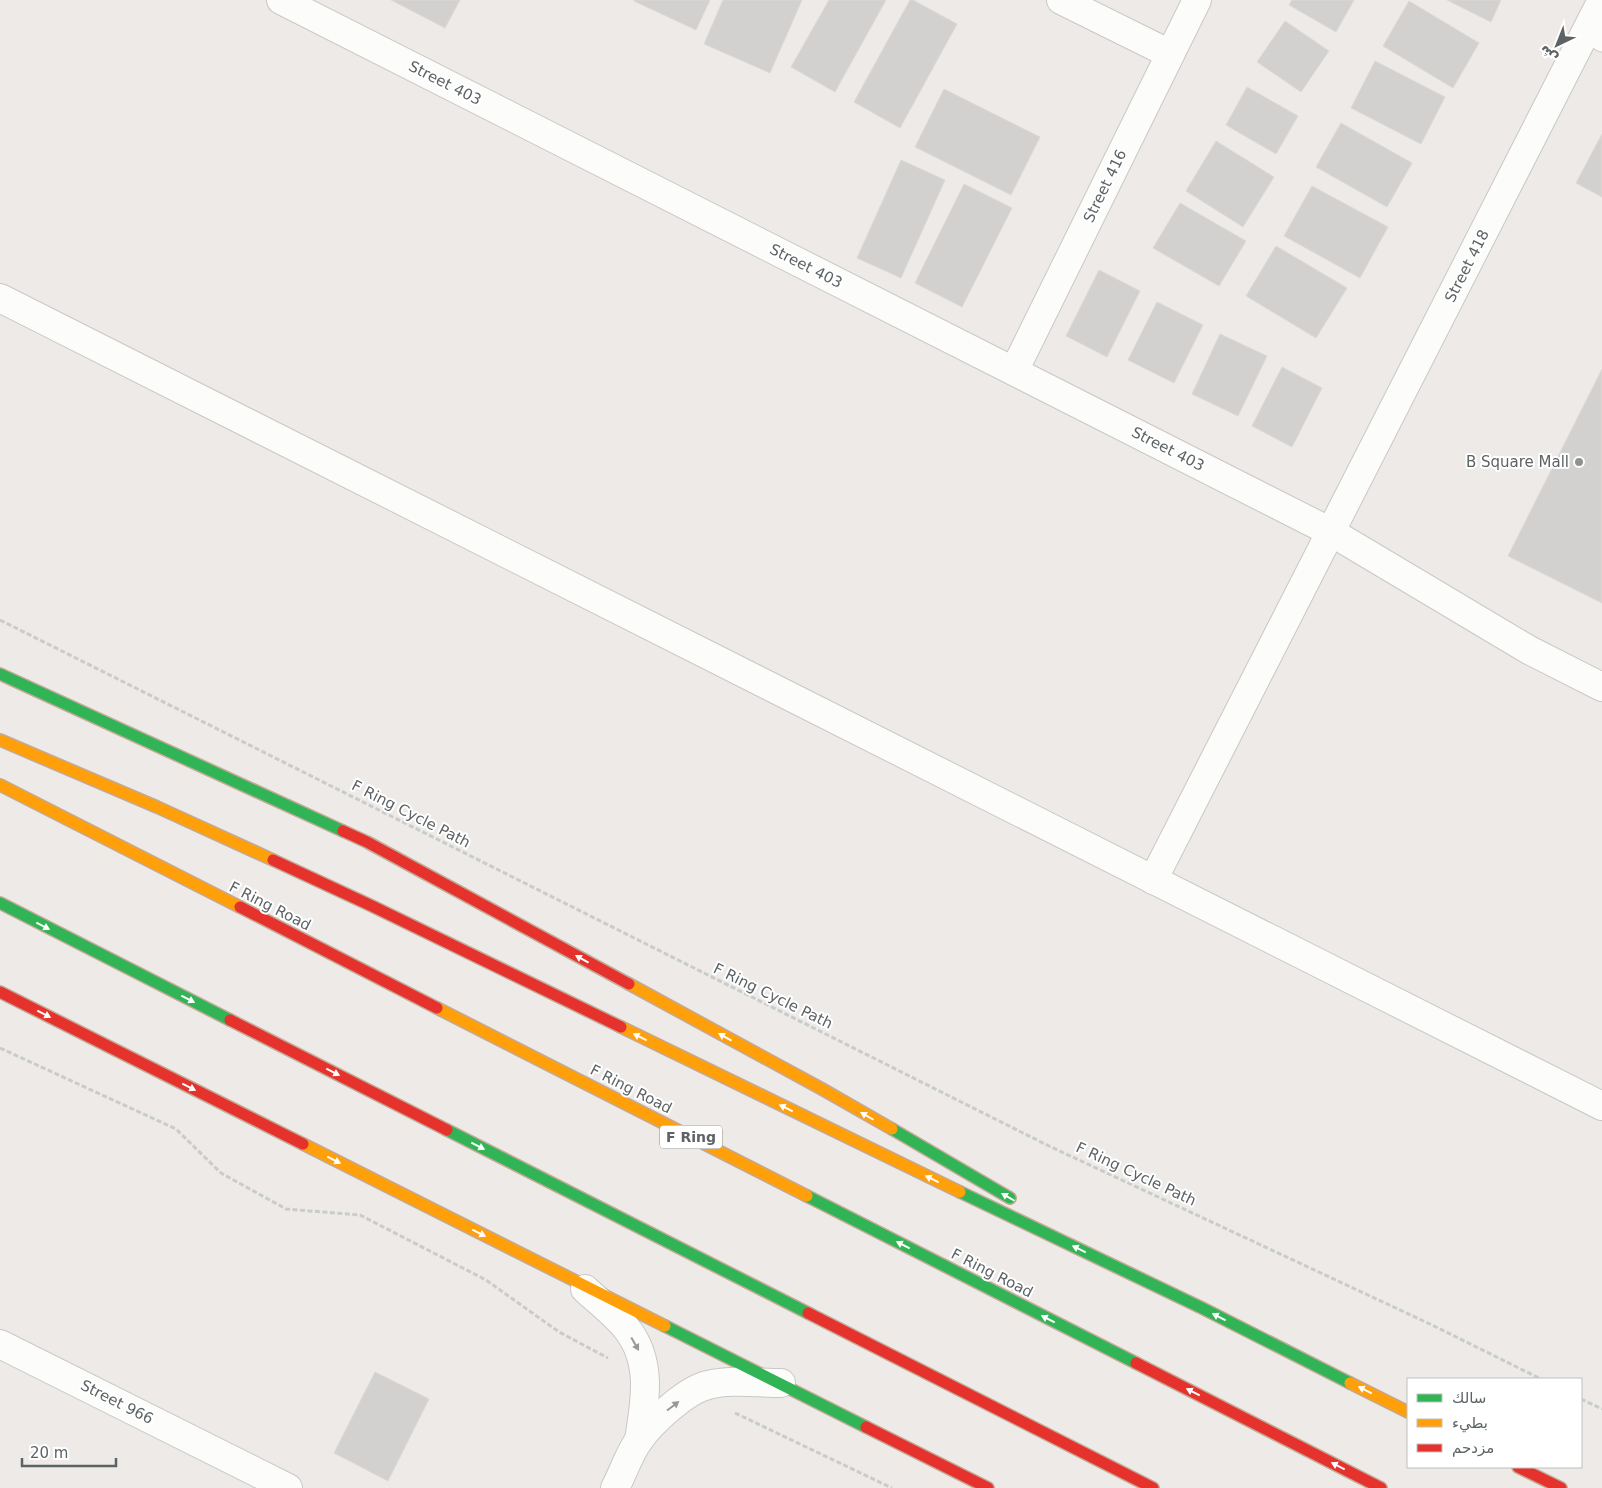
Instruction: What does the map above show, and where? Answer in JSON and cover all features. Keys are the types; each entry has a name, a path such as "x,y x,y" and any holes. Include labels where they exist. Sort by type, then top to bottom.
{"highway":[{"path":"0,674 367,842 822,1089 1020,1204"},
{"path":"0,740 157,807 372,906 806,1118 1202,1308 1407,1411"},
{"name":"F Ring Road","path":"0,785 1381,1488"},
{"path":"0,904 1153,1488"},
{"path":"0,992 988,1488"},
{"path":"1064,1229 1202,1308"},
{"path":"1520,1468 1560,1488"}],"street":[{"path":"1061,0 1170,54"},
{"name":"Street 416","path":"1014,371 1198,0"},
{"name":"Street 418","path":"1153,880 1331,532 1594,37 1602,0"},
{"name":"Street 403","path":"286,1 1331,532 1529,650 1602,687"},
{"path":"0,298 1602,1106"},
{"path":"578,1283 627,1329 640,1352 646,1377 645,1402 639,1440"},
{"name":"Street 966","path":"0,1344 288,1488"},
{"path":"615,1488 639,1440 667,1410 691,1393 705,1385 723,1382 780,1383"}],"path":[{"name":"F Ring Cycle Path","path":"0,620 1049,1146 1430,1324 1539,1378"},
{"path":"0,1048 176,1129 222,1173 286,1209 360,1216 486,1280 559,1332 646,1377"},
{"path":"1582,1399 1602,1409"},
{"path":"732,1412 892,1488"}],"building":[{"path":"391,0 460,0 445,28"},
{"path":"634,0 710,0 696,30"},
{"path":"723,0 802,0 770,73 704,44"},
{"path":"829,0 886,0 835,92 791,67"},
{"path":"910,0 957,24 900,128 854,102"},
{"path":"1292,0 1354,0 1336,32 1289,5"},
{"path":"1447,0 1501,0 1491,22"},
{"path":"1409,1 1479,43 1453,88 1383,46"},
{"path":"1285,21 1329,51 1301,92 1257,62"},
{"path":"1375,61 1445,97 1421,144 1351,108"},
{"path":"1247,87 1298,116 1276,154 1226,125"},
{"path":"944,89 1040,137 1011,195 915,147"},
{"path":"1341,123 1412,163 1387,207 1316,167"},
{"path":"1602,134 1602,197 1576,183"},
{"path":"1216,141 1274,177 1243,227 1186,191"},
{"path":"901,160 945,180 901,278 857,258"},
{"path":"964,184 1012,208 962,307 915,283"},
{"path":"1312,186 1388,227 1360,278 1284,236"},
{"path":"1180,203 1246,241 1219,286 1153,248"},
{"path":"1276,246 1347,288 1316,338 1246,296"},
{"path":"1099,270 1140,291 1107,357 1066,336"},
{"path":"1157,302 1203,325 1174,383 1128,360"},
{"path":"1220,334 1267,356 1238,416 1192,394"},
{"path":"1282,367 1322,388 1292,447 1252,426"},
{"name":"B Square Mall","path":"1602,369 1602,603 1508,556"},
{"path":"375,1372 429,1399 388,1481 334,1453"}],"traffic: fast":[{"path":"0,674 343,831"},
{"path":"0,903 230,1020"},
{"path":"892,1129 1010,1198"},
{"path":"447,1130 808,1313"},
{"path":"960,1192 1202,1308 1350,1383"},
{"path":"807,1196 1136,1363"},
{"path":"665,1326 866,1427"}],"traffic: slow":[{"path":"0,740 157,807 273,860"},
{"path":"0,785 240,907"},
{"path":"629,984 892,1129"},
{"path":"437,1008 807,1196"},
{"path":"621,1027 960,1192"},
{"path":"303,1144 665,1326"},
{"path":"1350,1383 1407,1412"}],"traffic: jam":[{"path":"343,831 367,842 629,984"},
{"path":"273,860 621,1027"},
{"path":"240,907 437,1008"},
{"path":"0,992 303,1144"},
{"path":"230,1020 447,1130"},
{"path":"808,1313 1153,1488"},
{"path":"1136,1363 1381,1488"},
{"path":"866,1427 988,1488"},
{"path":"1520,1468 1561,1488"}],"place":[{"name":"B Square Mall","path":"1579,462"}]}
